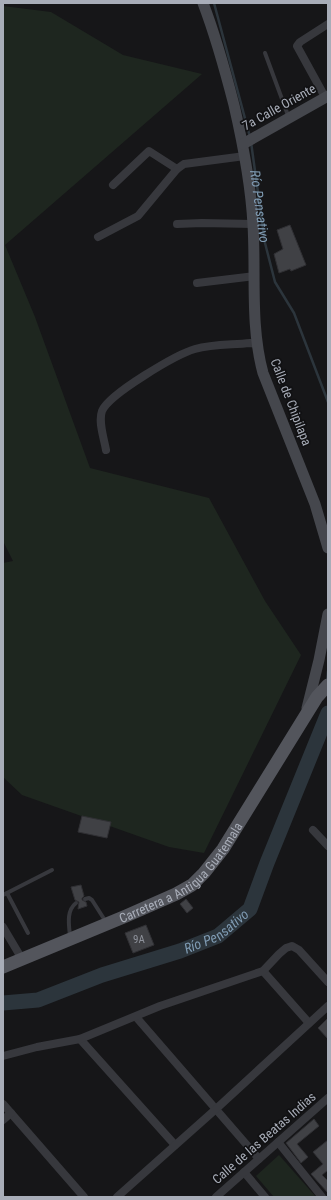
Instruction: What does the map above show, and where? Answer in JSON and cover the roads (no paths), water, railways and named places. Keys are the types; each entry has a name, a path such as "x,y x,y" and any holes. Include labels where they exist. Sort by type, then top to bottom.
{"main road":[{"name":"Calle de Chipilapa","path":"203,3 216,37 236,116 250,155 249,160 246,161 253,224 257,344 263,373 315,504 328,548"},
{"name":"7a Calle Oriente","path":"246,142 327,97"},
{"path":"305,716 319,660 328,614"},
{"name":"Carretera a Antigua Guatemala","path":"3,967 108,924 176,894 192,885 223,849 305,716 327,691"}],"street":[{"path":"327,97 297,46 300,42 328,24"},
{"path":"113,185 149,151 177,169"},
{"path":"98,237 138,216 177,169 188,163 246,161"},
{"path":"177,224 253,224"},
{"path":"197,283 254,276"},
{"path":"106,450 102,429 102,411 128,386 185,352 204,347 250,343 257,344"},
{"path":"313,830 328,846"},
{"path":"3,926 22,959"},
{"path":"3,1056 37,1047 80,1039 160,1006 263,971 279,954 286,948 292,946 298,950 328,982"},
{"path":"263,971 309,1023"},
{"path":"117,1197 328,1006"},
{"path":"136,1017 259,1159"},
{"path":"80,1039 175,1145"},
{"name":"Calle de las Beatas Indias","path":"216,1197 328,1098"},
{"path":"3,1104 84,1197"},
{"path":"3,1120 11,1113"},
{"path":"278,1142 322,1197"},
{"path":"244,1172 265,1197"}],"lane":[{"path":"265,53 289,118"},
{"path":"28,933 5,894 52,870"},
{"path":"85,899 89,898 92,900 108,924"},
{"path":"70,940 69,915 71,909 76,903"}],"waterway":[{"name":"Río Pensativo","path":"214,3 250,137"},
{"name":"Río Pensativo","path":"251,142 265,243 275,282 294,313 328,402"},
{"name":"Río Pensativo","path":"327,681 328,671"},
{"name":"Río Pensativo","path":"3,1003 38,1000 102,975 180,951 218,936 250,909 267,863 328,713"}]}
